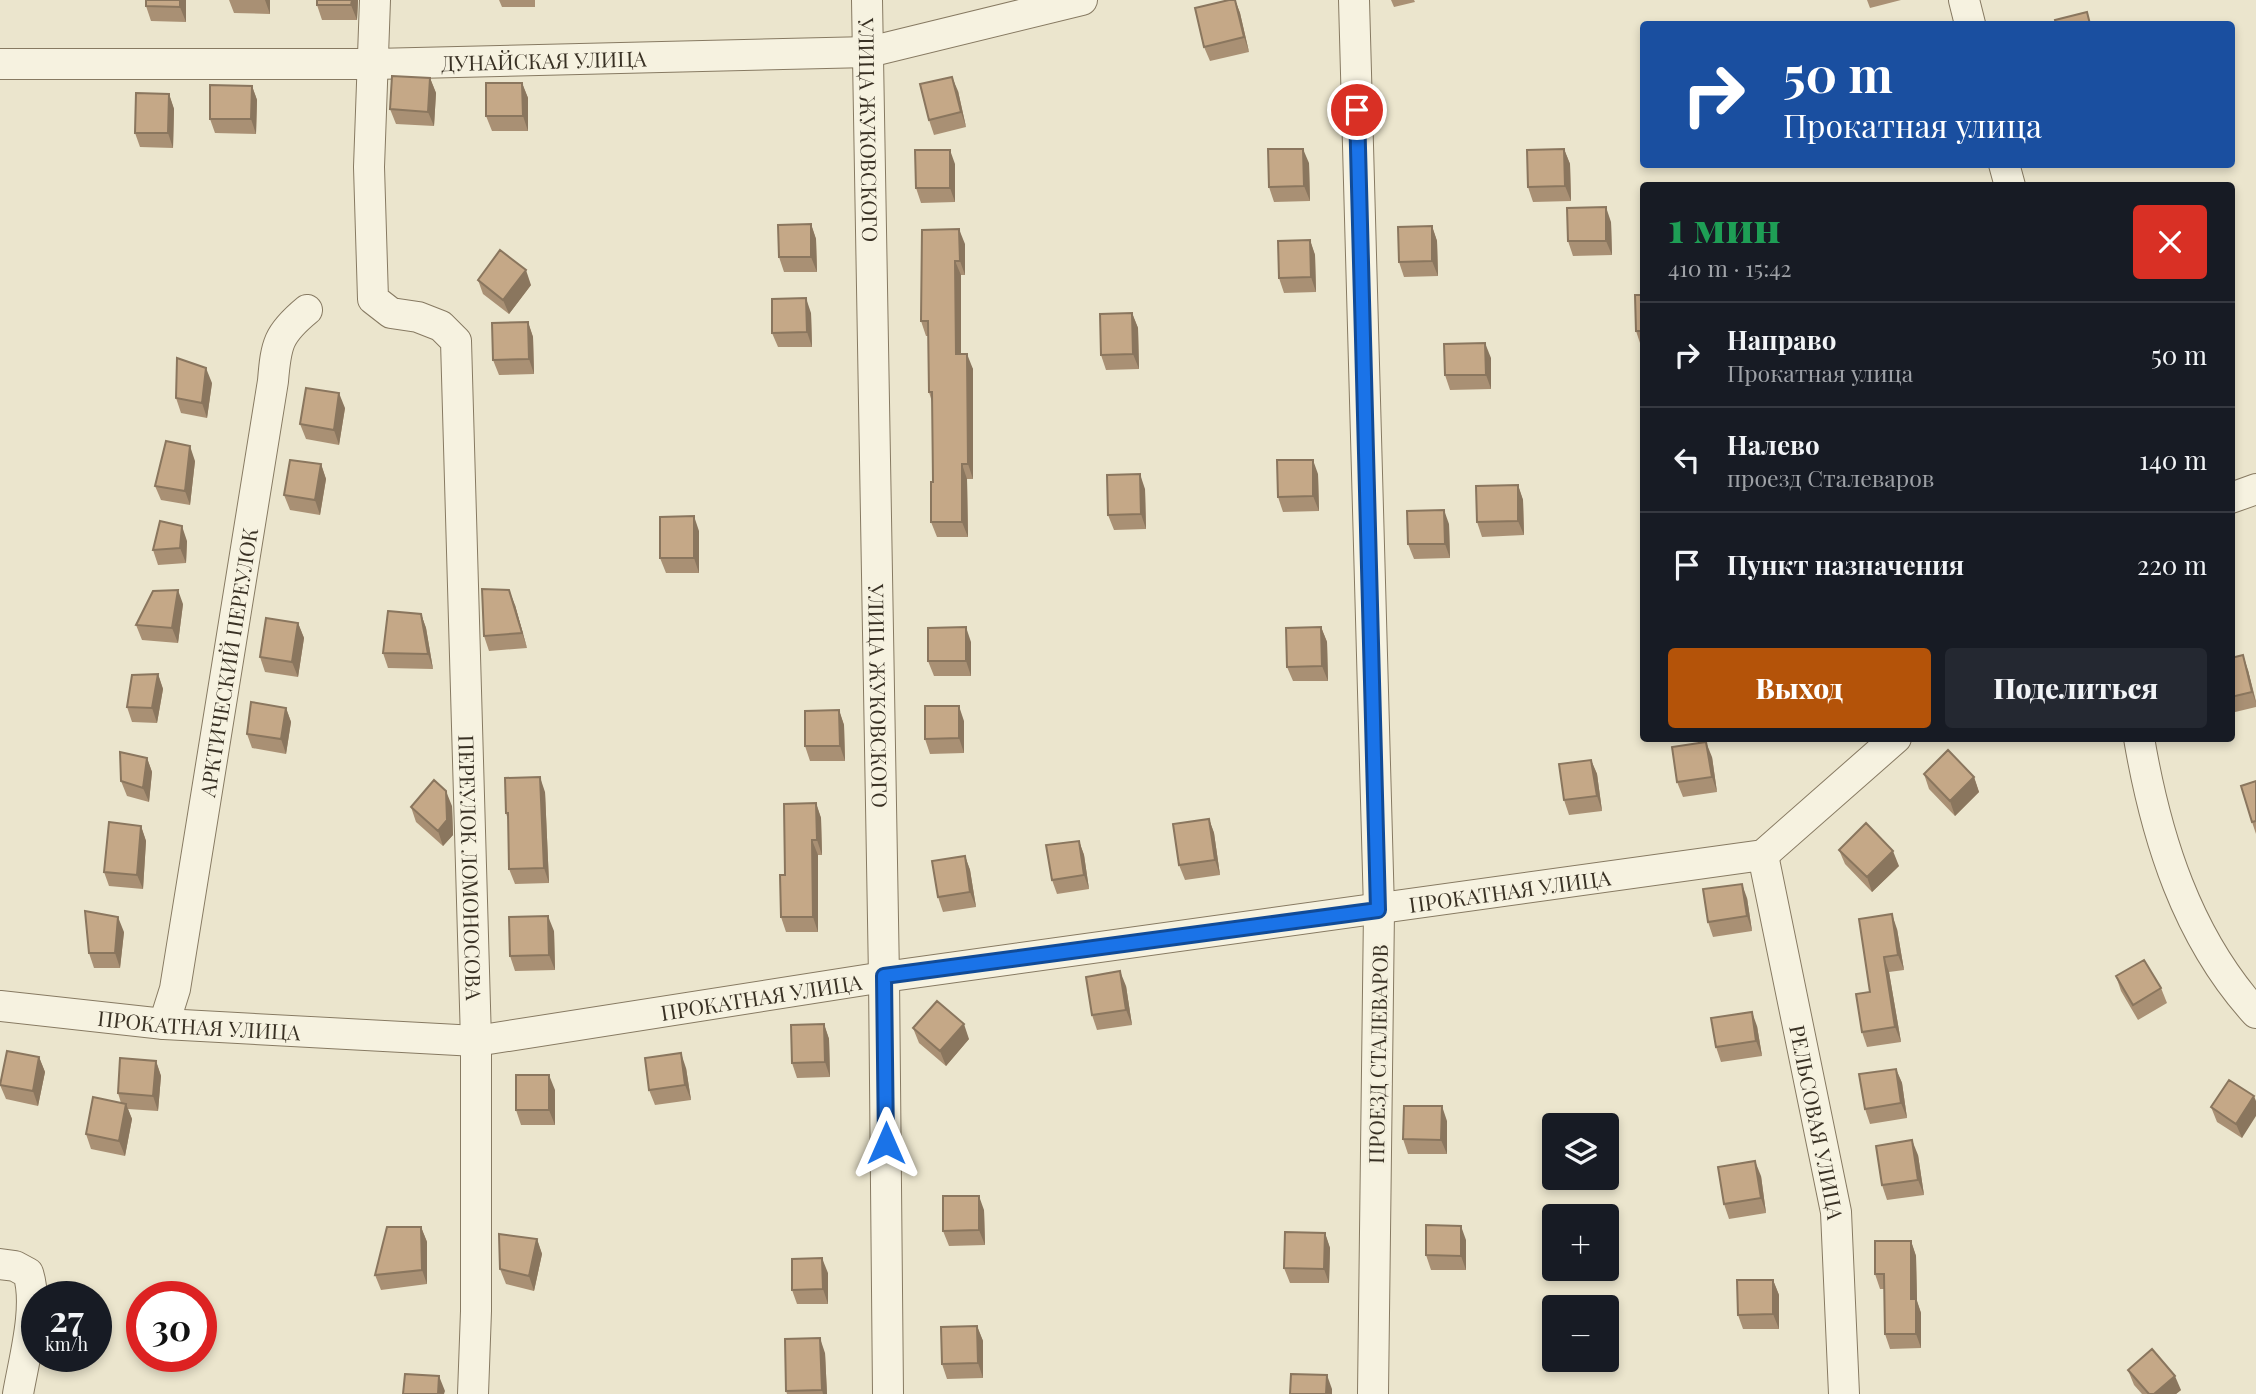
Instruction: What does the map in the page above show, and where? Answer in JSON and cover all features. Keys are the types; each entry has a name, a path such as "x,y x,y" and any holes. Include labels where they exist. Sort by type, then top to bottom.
{"street":[{"path":"374,64 375,0"},
{"name":"УЛИЦА ЖУКОВСКОГО","path":"867,0 884,976 888,1394"},
{"name":"ДУНАЙСКАЯ УЛИЦА","path":"0,64 374,64 869,52 1082,0"},
{"name":"ПРОЕЗД СТАЛЕВАРОВ","path":"1354,0 1378,910 1373,1394"},
{"path":"1964,0 1969,21"},
{"name":"ПЕРЕУЛОК ЛОМОНОСОВА","path":"374,64 369,167 373,299 391,313 418,317 441,326 456,341 477,1041 473,1394"},
{"name":"АРКТИЧЕСКИЙ ПЕРЕУЛОК","path":"164,1024 177,976 273,381 275,352 286,328 307,310"},
{"path":"2235,497 2256,489"},
{"path":"1763,855 1891,742"},
{"path":"2139,742 2146,780 2177,887 2205,945 2256,1013"},
{"name":"ПРОКАТНАЯ УЛИЦА","path":"0,1006 164,1024 477,1041 884,976 1763,855"},
{"name":"РЕЛЬСОВАЯ УЛИЦА","path":"1763,855 1836,1212 1844,1394"},
{"path":"0,1264 15,1266 28,1273 32,1285 18,1394"}],"building":[{"path":"146,0 180,0 180,7 146,6"},
{"path":"317,0 352,0 351,5 317,5"},
{"path":"1235,0 1244,37 1204,47 1195,8"},
{"path":"2087,12 2089,21 2055,21"},
{"path":"392,76 430,78 428,112 390,109"},
{"path":"952,77 961,112 929,120 920,84"},
{"path":"486,83 522,83 523,116 486,116"},
{"path":"210,85 252,86 251,119 210,119"},
{"path":"136,93 169,94 168,133 135,133"},
{"path":"1268,149 1303,149 1304,186 1269,187"},
{"path":"1564,149 1565,186 1528,187 1527,150"},
{"path":"915,150 950,150 950,188 916,188"},
{"path":"1606,207 1606,241 1568,241 1567,208"},
{"path":"811,224 811,257 779,257 778,225"},
{"path":"1432,226 1432,261 1399,262 1398,227"},
{"path":"959,229 960,261 955,261 956,354 967,354 968,464 962,464 962,522 931,522 932,392 929,392 928,321 921,321 922,230"},
{"path":"1310,240 1311,277 1279,278 1278,241"},
{"path":"500,250 526,270 503,300 478,280"},
{"path":"1635,295 1640,295 1640,331 1636,331"},
{"path":"806,298 807,332 772,333 772,299"},
{"path":"1132,313 1133,354 1101,355 1100,314"},
{"path":"528,322 529,359 493,360 492,323"},
{"path":"1485,343 1486,375 1445,375 1444,344"},
{"path":"177,358 206,368 202,403 176,398"},
{"path":"306,388 339,393 334,430 300,424"},
{"path":"166,441 190,446 185,491 155,486"},
{"path":"290,460 321,464 315,500 284,495"},
{"path":"1277,460 1313,460 1313,496 1278,497"},
{"path":"1140,474 1141,514 1108,515 1107,475"},
{"path":"1518,485 1518,521 1477,522 1476,486"},
{"path":"1444,510 1445,544 1408,544 1407,511"},
{"path":"694,516 694,558 660,558 660,517"},
{"path":"160,521 182,526 180,548 153,550"},
{"path":"482,589 509,590 522,633 484,636"},
{"path":"178,590 172,628 136,625 153,591"},
{"path":"388,611 421,614 428,654 383,653"},
{"path":"266,618 298,623 292,662 260,657"},
{"path":"966,627 966,661 928,661 928,628"},
{"path":"1321,627 1322,666 1287,667 1286,628"},
{"path":"2243,655 2252,692 2235,696 2235,657"},
{"path":"158,674 152,708 127,707 132,675"},
{"path":"251,702 286,708 281,739 247,734"},
{"path":"925,706 959,706 959,738 925,739"},
{"path":"839,710 840,746 805,746 805,711"},
{"path":"1706,742 1712,777 1677,782 1672,747"},
{"path":"1948,750 1974,777 1950,801 1924,774"},
{"path":"120,752 147,758 143,788 121,781"},
{"path":"1591,760 1597,796 1564,800 1559,764"},
{"path":"540,777 544,868 509,869 505,778"},
{"path":"434,780 446,791 447,820 438,831 411,807"},
{"path":"2256,781 2256,821 2252,822 2241,786"},
{"path":"816,803 817,840 812,840 813,917 781,917 780,875 785,875 784,804"},
{"path":"1209,819 1215,860 1179,865 1173,824"},
{"path":"109,822 141,826 137,875 104,872"},
{"path":"1866,823 1893,851 1867,877 1839,850"},
{"path":"1079,841 1084,875 1052,880 1046,845"},
{"path":"965,856 970,892 938,897 932,861"},
{"path":"1742,884 1747,916 1708,922 1703,889"},
{"path":"85,911 118,917 115,953 89,953"},
{"path":"1892,914 1898,955 1884,957 1895,1027 1862,1032 1856,994 1870,992 1859,919"},
{"path":"548,916 549,955 510,956 509,917"},
{"path":"2144,960 2161,988 2133,1005 2116,976"},
{"path":"1120,971 1126,1010 1092,1015 1086,977"},
{"path":"937,1001 964,1024 940,1051 913,1028"},
{"path":"1752,1012 1756,1041 1716,1047 1711,1018"},
{"path":"824,1024 825,1062 792,1063 791,1025"},
{"path":"7,1051 39,1057 33,1091 0,1085"},
{"path":"681,1053 685,1085 649,1090 645,1058"},
{"path":"120,1058 156,1061 153,1096 118,1093"},
{"path":"1896,1069 1901,1103 1865,1109 1859,1074"},
{"path":"516,1075 549,1075 549,1110 516,1110"},
{"path":"2229,1080 2254,1096 2236,1124 2211,1107"},
{"path":"93,1097 126,1104 119,1141 86,1134"},
{"path":"1404,1106 1442,1106 1441,1140 1403,1139"},
{"path":"1912,1140 1918,1180 1882,1185 1876,1146"},
{"path":"1755,1161 1761,1198 1724,1204 1718,1167"},
{"path":"943,1196 979,1196 979,1230 943,1231"},
{"path":"1426,1225 1461,1226 1461,1256 1426,1255"},
{"path":"387,1227 421,1227 422,1270 375,1275"},
{"path":"1285,1232 1325,1233 1324,1269 1284,1268"},
{"path":"499,1234 537,1239 529,1276 500,1269"},
{"path":"1875,1241 1911,1241 1911,1299 1916,1299 1916,1334 1885,1334 1884,1274 1875,1274"},
{"path":"822,1258 823,1289 792,1290 792,1259"},
{"path":"1737,1280 1773,1280 1773,1314 1738,1315"},
{"path":"977,1326 978,1363 942,1364 941,1327"},
{"path":"820,1338 822,1390 786,1391 785,1339"},
{"path":"2152,1349 2175,1376 2154,1394 2149,1394 2128,1370"},
{"path":"405,1374 439,1376 438,1394 403,1394"},
{"path":"1291,1374 1327,1375 1326,1394 1290,1394"}],"route":[{"path":"886,1143 884,976 1378,910 1357,110"}]}
